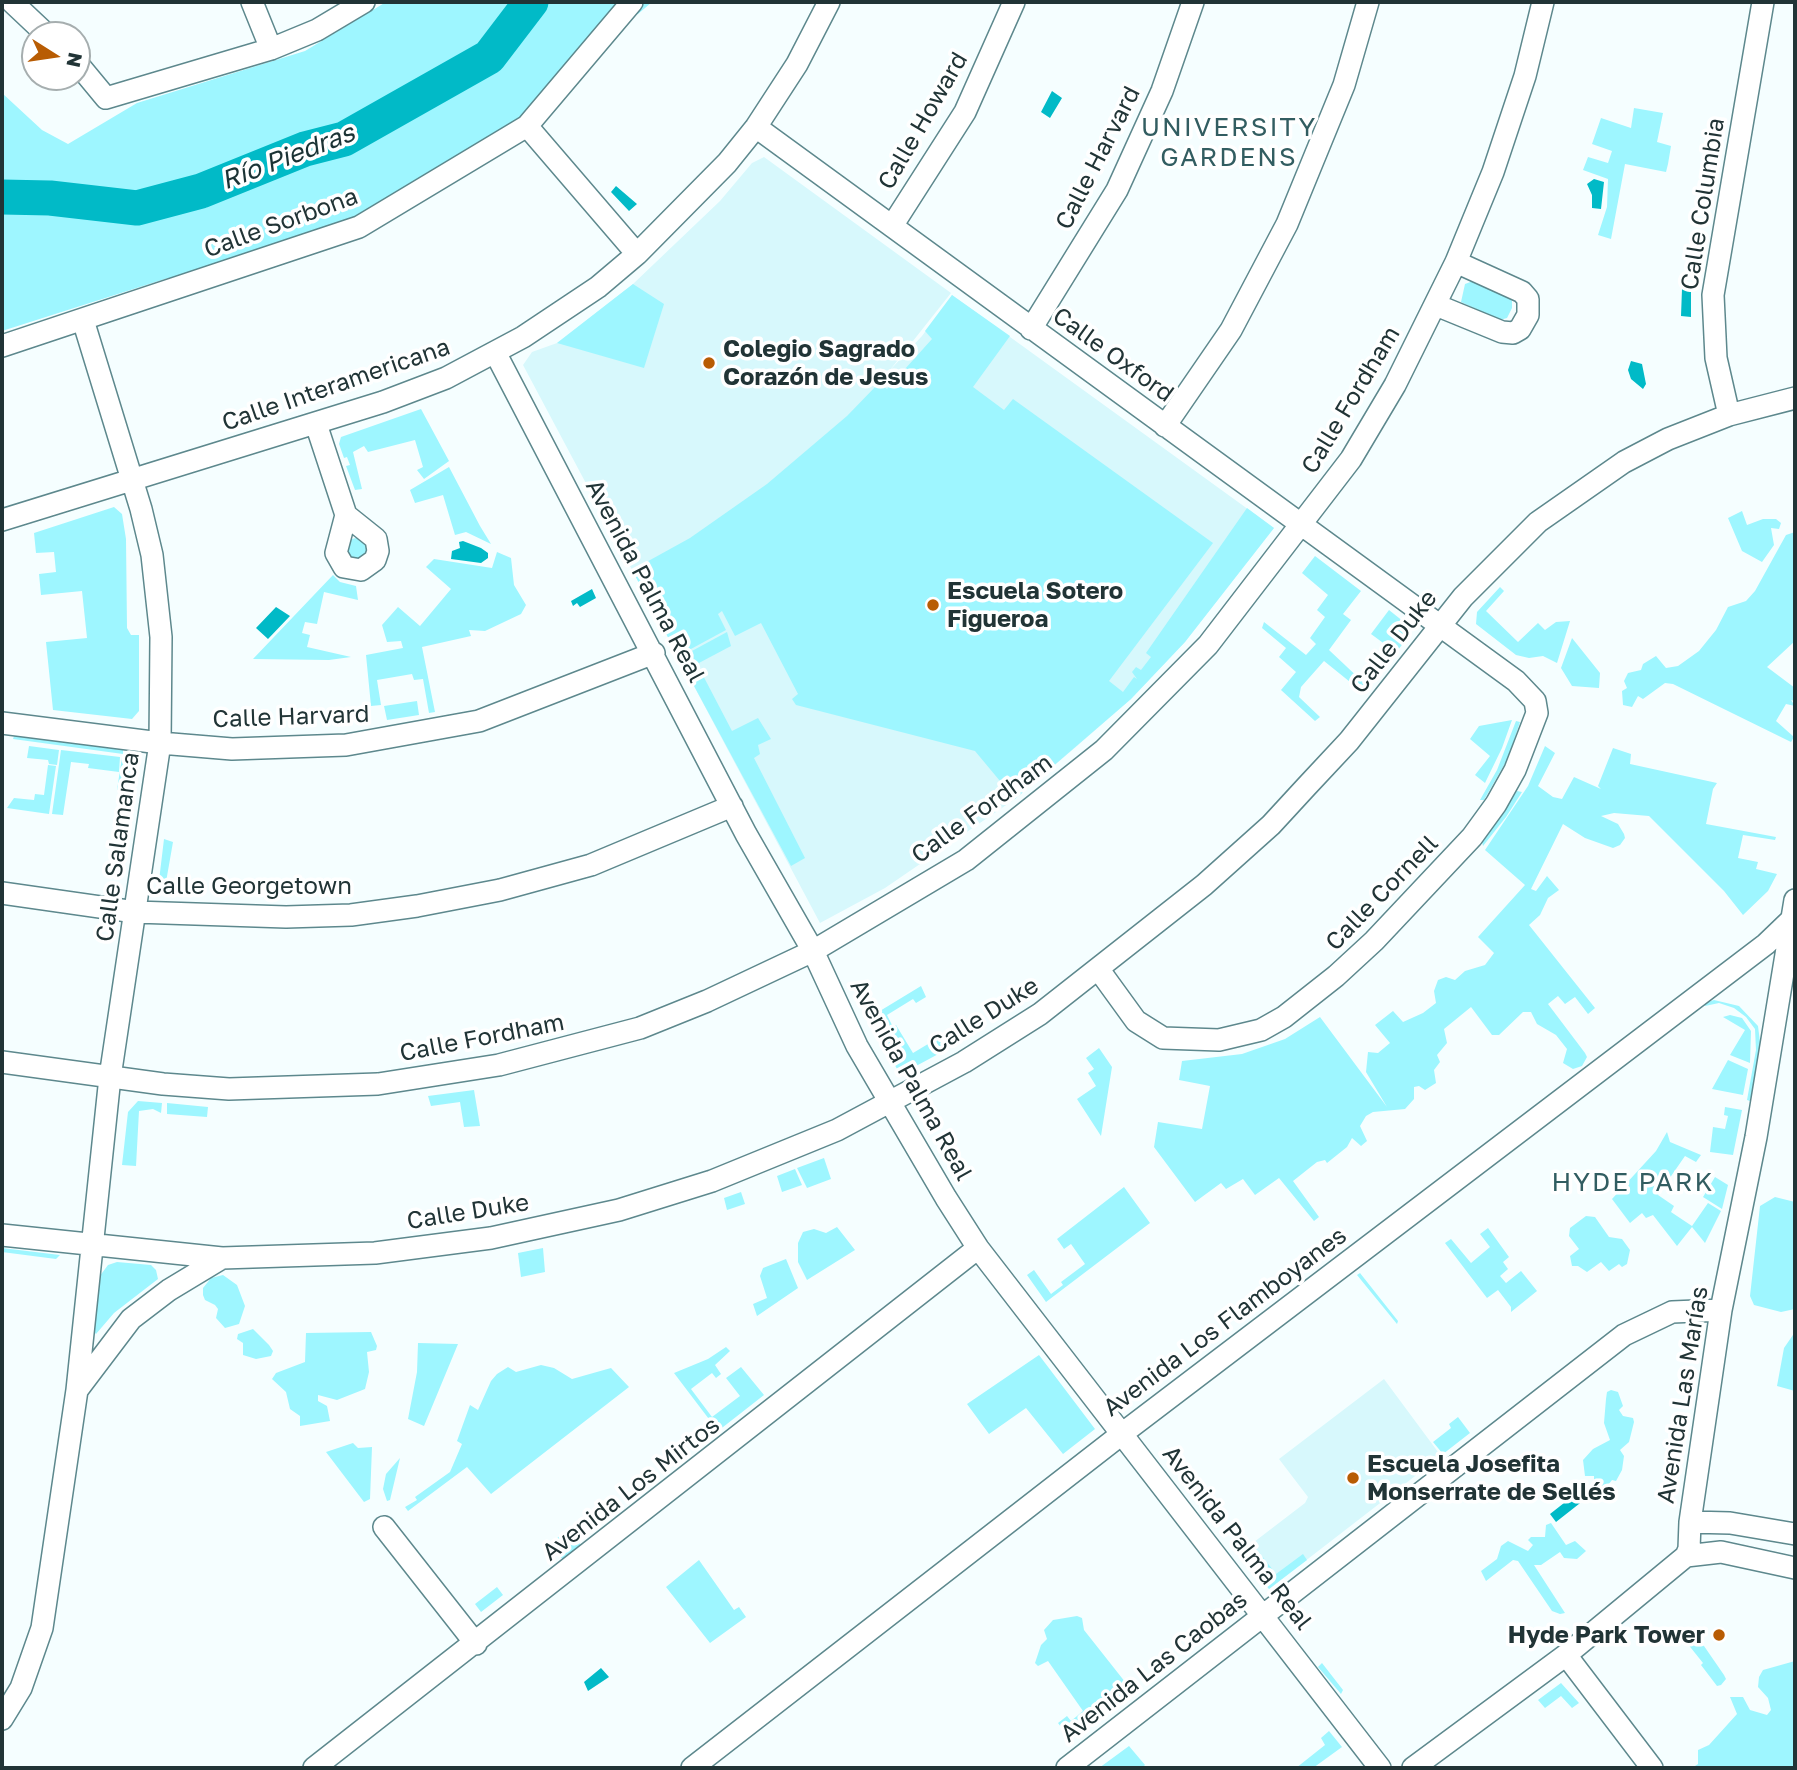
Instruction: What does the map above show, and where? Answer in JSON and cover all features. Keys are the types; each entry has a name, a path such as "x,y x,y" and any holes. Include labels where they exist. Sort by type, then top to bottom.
{"street":[{"path":"12,2 32,21"},
{"path":"252,2 271,49"},
{"path":"91,80 106,98 271,49 317,30 363,2"},
{"name":"Calle Sorbona","path":"2,346 359,227 527,125 632,2"},
{"name":"Calle Interamericana","path":"2,520 316,424 446,378 496,354 559,315 637,254 689,205 757,127 797,64 829,2"},
{"name":"Calle Howard","path":"892,226 965,111 1014,2"},
{"name":"Calle Harvard","path":"1031,329 1117,190 1162,91 1193,2"},
{"path":"1166,426 1231,330 1287,224 1344,85 1368,2"},
{"name":"Calle Fordham","path":"2,1062 110,1077 229,1088 378,1084 499,1065 640,1028 707,1001 813,951 966,860 1104,750 1208,645 1303,525 1351,459 1436,306 1456,262 1493,172 1525,76 1543,2"},
{"name":"Calle Columbia","path":"1729,415 1716,358 1713,295 1763,2"},
{"path":"527,125 637,254"},
{"name":"Calle Oxford","path":"757,127 1439,625"},
{"path":"1436,306 1502,332 1513,333 1520,329 1528,315 1528,299 1522,292 1456,262"},
{"name":"Calle Salamanca","path":"2,1719 21,1688 42,1628 77,1390 110,1077 160,743 163,679 158,595 152,555 132,479 83,320"},
{"name":"Avenida Palma Real","path":"496,354 732,806 813,951 857,1045 978,1248 1380,1768"},
{"name":"Calle Duke","path":"2,1235 222,1258 375,1253 491,1238 619,1210 712,1181 789,1152 890,1103 1040,1014 1204,886 1271,825 1349,741 1439,625 1499,558 1538,522 1582,490 1668,439 1729,415 1795,398"},
{"path":"316,424 346,515"},
{"name":"Calle Cornell","path":"1099,970 1130,1013 1150,1033 1177,1040 1219,1040 1261,1030 1284,1017 1336,976 1374,941 1445,867 1496,804 1515,770 1537,713 1535,701 1529,691 1439,625"},
{"name":"Calle Harvard","path":"2,723 160,743 281,748 346,745 479,721 654,653"},
{"name":"Calle Georgetown","path":"2,893 135,912 286,917 351,915 500,890 591,864 732,806"},
{"name":"Avenida Las Marías","path":"1686,1556 1721,1310 1756,1137 1793,910"},
{"name":"Avenida Los Flamboyanes","path":"692,1768 1123,1433 1766,944 1793,910"},
{"name":"Avenida Los Mirtos","path":"314,1768 476,1644 978,1248"},
{"name":"Calle Salamanca","path":"77,1390 131,1319 169,1290 222,1258"},
{"name":"Avenida Las Caobas","path":"1066,1768 1624,1335 1672,1312 1721,1310"},
{"path":"1690,1522 1730,1523 1795,1534"},
{"path":"1690,1522 1721,1552"},
{"path":"384,1527 476,1644"},
{"path":"1413,1768 1566,1655 1686,1556 1721,1552 1795,1567"},
{"path":"1566,1655 1652,1768"}],"shaded area":[{"path":"386,2 652,2 638,14 627,17 537,109 378,210 170,282 168,278 2,331 2,93 42,130 68,144 137,103 305,51"},
{"path":"1052,91 1062,98 1050,118 1041,112"},
{"path":"1634,108 1663,113 1657,142 1671,146 1668,164 1666,172 1625,164 1611,239 1598,235 1607,207 1608,179 1583,170 1588,157 1608,163 1612,151 1592,144 1601,118 1631,128"},
{"name":"Escuela Sotero Figueroa","path":"764,157 951,293 890,370 922,336 952,295 1274,528 1185,642 1131,699 1077,746 1015,799 885,888 820,923 523,365 532,352 557,343 633,284 720,201 752,163"},
{"path":"1594,179 1604,182 1601,209 1592,208 1592,195 1587,184"},
{"path":"616,186 637,204 629,211 611,192"},
{"path":"1473,281 1506,294 1512,301 1507,318 1500,320 1461,302 1465,284"},
{"path":"633,284 664,304 644,368 557,343"},
{"path":"1682,289 1691,289 1691,317 1681,316"},
{"name":"Escuela Sotero Figueroa","path":"952,295 1010,336 973,387 1004,410 1013,399 1213,543 1109,681 1123,692 1134,677 1137,679 1132,672 1136,667 1141,670 1151,657 1146,653 1247,508 1274,528 1185,642 1131,699 1015,799 975,751 796,705 792,699 798,694 761,623 735,636 722,611 718,614 726,630 678,656 632,570 690,538 767,484 847,416 879,383 887,389 932,339 925,331"},
{"path":"1631,361 1642,364 1646,384 1643,389 1631,379 1628,370"},
{"path":"421,409 449,461 424,479 417,470 423,467 415,440 368,452 364,446 353,452 362,489 355,490 346,466 350,465 339,444 341,437"},
{"path":"449,467 491,544 466,532 455,535 443,495 415,503 410,490"},
{"path":"114,507 122,514 126,539 127,628 131,635 139,635 139,711 132,719 53,710 46,642 87,638 82,591 41,595 39,574 56,572 54,552 36,553 34,533"},
{"path":"1742,511 1747,525 1763,519 1776,519 1781,523 1779,529 1771,528 1774,545 1762,562 1742,551 1728,518"},
{"path":"1795,532 1795,641 1767,667 1795,688 1795,701 1791,700 1795,706 1786,704 1776,721 1794,737 1791,742 1673,684 1665,683 1643,699 1638,696 1632,707 1623,705 1622,691 1627,688 1624,681 1628,673 1641,670 1643,664 1656,656 1666,668 1678,666 1699,651 1716,630 1728,607 1746,601 1755,591 1786,535"},
{"path":"357,538 367,545 368,549 361,559 357,560 347,553 346,549 353,539"},
{"path":"459,542 481,548 488,553 488,558 481,563 451,559 452,551 460,548"},
{"path":"497,552 511,558 514,585 526,605 521,614 485,631 469,630 471,636 422,647 435,712 429,713 423,679 414,680 412,674 377,680 381,705 371,706 366,655 403,648 401,641 387,642 382,625 398,607 420,626 451,589 426,567 434,559 492,568"},
{"path":"1315,556 1361,591 1343,614 1351,620 1329,650 1363,682 1390,648 1371,634 1389,610 1409,626 1411,633 1368,689 1361,684 1355,686 1324,661 1301,687 1299,697 1320,717 1315,721 1281,690 1296,672 1279,657 1286,648 1262,628 1264,622 1306,655 1316,644 1310,638 1325,617 1317,610 1328,595 1302,573"},
{"path":"333,575 340,582 356,586 358,600 324,592 317,624 305,622 302,633 310,635 307,647 351,657 329,660 253,659"},
{"path":"1500,587 1504,591 1486,611 1518,642 1538,623 1545,630 1556,622 1570,621 1557,663 1543,656 1529,658 1516,655 1476,624 1477,612"},
{"path":"592,589 596,598 580,607 577,603 573,606 571,601"},
{"path":"276,607 290,616 268,639 256,628"},
{"path":"727,632 731,646 697,664 732,731 758,718 771,739 758,745 760,754 754,758 805,858 791,866 679,658"},
{"path":"1572,638 1600,673 1599,688 1572,686 1561,668"},
{"path":"417,701 419,715 387,720 384,706"},
{"path":"1512,720 1485,783 1475,775 1490,756 1470,739 1479,726"},
{"path":"1516,721 1520,722 1508,758 1484,800 1480,800 1497,770"},
{"path":"14,736 123,750 123,754 13,739"},
{"path":"29,746 59,750 57,765 49,764 48,760 27,758"},
{"path":"1545,746 1555,753 1538,786 1553,797 1562,799 1574,777 1601,789 1598,786 1613,748 1631,754 1630,764 1717,783 1713,789 1706,824 1776,837 1775,840 1743,835 1738,858 1758,862 1756,869 1777,874 1768,891 1743,915 1724,891 1649,816 1614,813 1601,816 1618,824 1624,834 1625,838 1620,845 1613,848 1585,838 1563,824 1531,889 1536,891 1547,876 1559,890 1548,898 1540,915 1529,925 1595,1008 1588,1014 1575,997 1565,1004 1558,996 1548,1004 1585,1053 1587,1057 1582,1066 1573,1069 1563,1063 1567,1049 1556,1035 1537,1024 1531,1012 1523,1012 1499,1035 1492,1035 1471,1007 1444,1029 1447,1043 1437,1055 1440,1062 1434,1070 1436,1083 1425,1090 1419,1086 1414,1087 1414,1099 1405,1109 1373,1112 1366,1116 1360,1126 1367,1141 1361,1146 1352,1138 1347,1147 1327,1163 1325,1160 1317,1162 1293,1181 1319,1217 1314,1221 1279,1178 1255,1195 1243,1179 1226,1189 1221,1183 1195,1202 1154,1147 1158,1122 1202,1129 1210,1086 1179,1080 1182,1061 1242,1054 1285,1039 1320,1017 1387,1107 1366,1072 1368,1052 1378,1053 1390,1043 1375,1025 1393,1011 1403,1022 1423,1013 1436,1003 1434,991 1438,980 1446,977 1455,980 1465,971 1485,965 1494,953 1478,937 1525,885 1485,850 1528,786"},
{"path":"61,750 120,757 119,772 88,768 89,764 71,762 63,815 52,814"},
{"path":"122,757 135,765 131,792 117,790"},
{"path":"48,765 56,766 49,814 7,808 14,798 34,800 35,794 44,795"},
{"path":"1517,791 1522,792 1483,846 1482,842"},
{"path":"164,839 173,842 166,882 181,884 179,896 161,894 158,889"},
{"path":"921,986 926,997 916,1003 913,999 887,1015 893,1027 896,1025 913,1053 948,1032 957,1044 903,1073 898,1071 870,1017"},
{"path":"1714,1000 1739,1006 1758,1026 1761,1050 1750,1101 1747,1100 1756,1050 1755,1029 1746,1017 1734,1008 1719,1003 1705,1006 1705,1003"},
{"path":"1730,1015 1742,1018 1751,1031 1750,1063 1730,1055 1745,1030 1723,1017"},
{"path":"1099,1048 1112,1067 1101,1136 1077,1099 1096,1086 1088,1073 1094,1069 1086,1058"},
{"path":"1728,1060 1748,1069 1743,1095 1712,1089"},
{"path":"474,1090 480,1126 464,1127 460,1102 431,1106 428,1096"},
{"path":"138,1101 162,1103 161,1113 153,1109 139,1111 136,1166 122,1165 128,1112"},
{"path":"167,1103 208,1107 207,1117 167,1114"},
{"path":"1725,1107 1742,1110 1733,1155 1710,1152 1713,1127 1725,1129 1728,1116 1724,1115"},
{"path":"1667,1132 1670,1142 1701,1155 1696,1162 1685,1156 1658,1195 1674,1206 1671,1212 1692,1226 1708,1203 1721,1211 1705,1243 1692,1227 1677,1246 1653,1215 1646,1218 1642,1213 1630,1223 1612,1199 1656,1151"},
{"path":"824,1158 831,1179 807,1188 797,1168"},
{"path":"795,1169 802,1185 782,1192 777,1176"},
{"path":"1715,1177 1728,1185 1722,1209 1703,1197"},
{"path":"1124,1187 1150,1223 1046,1302 1027,1275 1034,1270 1051,1294 1063,1285 1061,1282 1085,1264 1071,1244 1064,1249 1057,1239"},
{"path":"741,1192 745,1204 727,1210 724,1198"},
{"path":"1775,1197 1795,1202 1795,1309 1781,1312 1754,1305 1750,1296 1760,1206"},
{"path":"1586,1216 1595,1217 1609,1237 1622,1239 1630,1250 1627,1264 1622,1267 1619,1264 1609,1271 1601,1262 1587,1272 1578,1266 1572,1266 1570,1256 1579,1249 1569,1236 1570,1228"},
{"path":"837,1227 855,1250 807,1280 798,1262 798,1243 803,1232 814,1229 826,1233"},
{"path":"1488,1228 1509,1257 1503,1262 1508,1269 1500,1276 1506,1283 1521,1271 1537,1291 1511,1312 1511,1307 1498,1290 1487,1298 1445,1243 1451,1239 1471,1263 1490,1247 1480,1234"},
{"path":"2,1248 60,1255 56,1259 2,1252"},
{"path":"543,1248 545,1272 521,1277 518,1253"},
{"path":"786,1259 798,1288 757,1316 753,1304 767,1298 760,1276 763,1268"},
{"path":"117,1262 151,1265 156,1270 158,1279 114,1313 96,1334 93,1331 99,1277 108,1265"},
{"path":"1360,1273 1398,1321 1397,1324 1357,1275"},
{"path":"223,1275 237,1285 245,1306 239,1324 225,1328 216,1318 218,1309 205,1300 203,1295 203,1288 211,1278"},
{"path":"253,1329 273,1351 271,1356 256,1359 243,1355 243,1343 237,1339 238,1334"},
{"path":"371,1332 377,1346 376,1350 367,1352 369,1372 365,1389 337,1400 318,1395 318,1401 327,1406 330,1421 300,1426 300,1416 290,1409 286,1392 272,1379 276,1373 305,1362 306,1333"},
{"path":"1795,1332 1795,1391 1777,1386 1784,1348"},
{"path":"418,1343 458,1344 424,1426 408,1419 417,1372"},
{"path":"726,1347 730,1351 715,1365 721,1374 716,1378 712,1373 691,1389 712,1417 740,1396 726,1378 741,1367 764,1395 718,1431 674,1373 708,1359"},
{"path":"1039,1355 1095,1429 1063,1454 1026,1408 989,1434 967,1404"},
{"path":"541,1365 554,1368 572,1379 611,1368 629,1387 491,1494 467,1467 408,1511 405,1507 417,1500 415,1497 450,1472 462,1444 457,1441 470,1405 478,1410 497,1374 508,1367 516,1372"},
{"name":"Escuela Josefita Monserrate de Sellés","path":"1384,1379 1441,1456 1269,1589 1241,1552 1305,1503 1308,1497 1279,1459"},
{"path":"1607,1392 1618,1392 1623,1406 1619,1410 1623,1416 1633,1418 1634,1422 1629,1442 1620,1450 1624,1456 1622,1470 1616,1481 1612,1480 1601,1494 1594,1488 1594,1476 1585,1476 1583,1460 1593,1449 1610,1440 1604,1423"},
{"path":"1458,1417 1470,1433 1443,1454 1433,1442 1451,1428 1449,1424"},
{"path":"353,1443 358,1448 372,1447 370,1499 364,1502 326,1452"},
{"path":"400,1458 390,1500 387,1501 383,1489 386,1474"},
{"path":"1578,1492 1584,1500 1556,1522 1550,1514"},
{"path":"1551,1523 1566,1545 1575,1541 1586,1551 1577,1559 1564,1558 1560,1552 1541,1565 1534,1565 1565,1613 1560,1614 1552,1611 1518,1561 1513,1560 1486,1581 1481,1571 1497,1559 1501,1546 1508,1541 1528,1551 1533,1545 1528,1540 1531,1537 1545,1537 1546,1525"},
{"path":"568,1528 581,1545 563,1560 551,1544"},
{"path":"1252,1543 1276,1574 1303,1554 1307,1560 1269,1589 1241,1552"},
{"path":"699,1560 734,1610 739,1607 746,1617 710,1643 666,1587"},
{"path":"497,1587 503,1595 481,1612 475,1604"},
{"path":"1077,1616 1082,1618 1084,1630 1133,1692 1071,1740 1058,1723 1067,1716 1071,1721 1083,1711 1048,1661 1038,1666 1035,1663 1041,1645 1047,1639 1044,1630 1053,1620"},
{"path":"1692,1638 1704,1646 1724,1675 1726,1679 1721,1685 1717,1686 1687,1643"},
{"path":"1795,1661 1795,1768 1692,1768 1698,1764 1698,1750 1709,1745 1737,1714 1730,1697 1743,1697 1750,1710 1767,1715 1771,1710 1768,1698 1758,1687 1759,1677 1763,1670"},
{"path":"1322,1663 1343,1690 1341,1694 1318,1667"},
{"path":"601,1668 609,1677 588,1691 584,1682"},
{"path":"1561,1683 1579,1703 1572,1708 1561,1696 1545,1708 1538,1700"},
{"path":"1329,1731 1342,1747 1313,1768 1296,1768 1325,1745 1321,1738"},
{"path":"1129,1746 1145,1765 1142,1768 1099,1768"}],"waterway":[{"name":"Río Piedras","path":"2,197 50,198 137,208 201,191 305,149 344,139 489,57 531,2"}],"place":[{"name":"Colegio Sagrado Corazón de Jesus","path":"709,363"},
{"name":"Escuela Sotero Figueroa","path":"933,605"},
{"name":"Escuela Josefita Monserrate de Sellés","path":"1353,1478"},
{"name":"Hyde Park Tower","path":"1719,1635"}],"district":[{"name":"UNIVERSITY GARDENS","path":"1229,143"},
{"name":"HYDE PARK","path":"1633,1183"}]}
